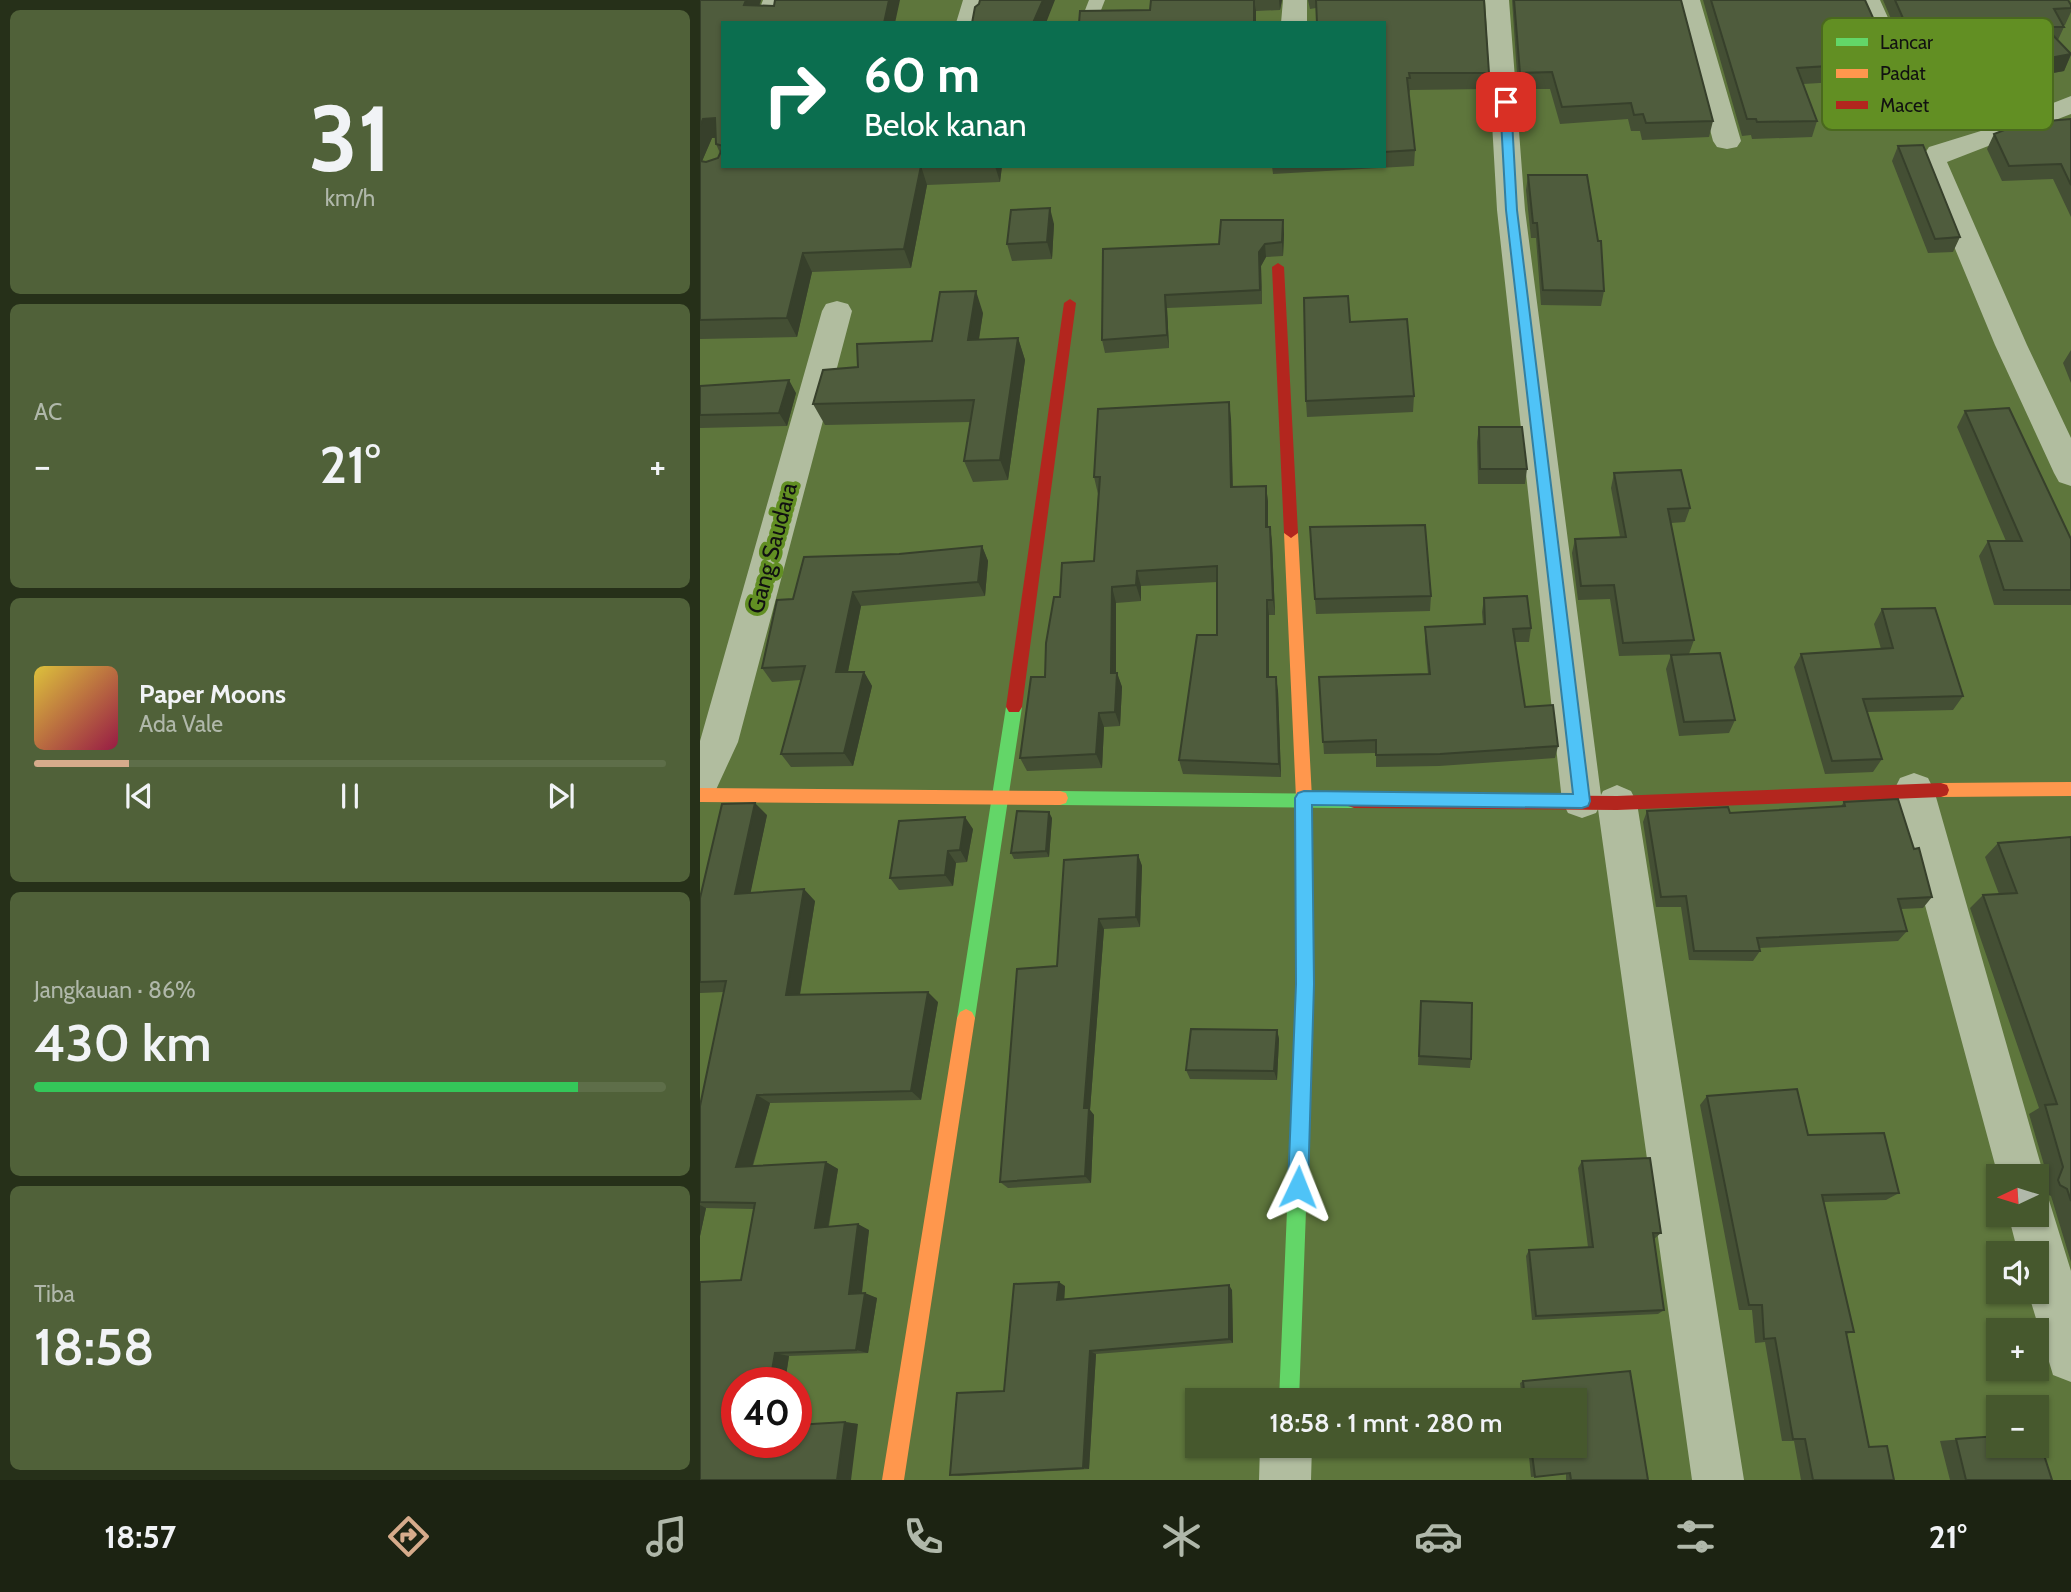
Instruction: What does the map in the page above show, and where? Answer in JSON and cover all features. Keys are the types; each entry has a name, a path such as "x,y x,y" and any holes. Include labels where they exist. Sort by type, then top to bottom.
{"street":[{"path":"768,21 775,0"},
{"path":"970,21 975,0"},
{"path":"1294,21 1295,0"},
{"path":"1497,0 1510,153 1511,210 1600,802 1718,1480"},
{"path":"1688,0 1727,141"},
{"path":"1868,0 1876,18"},
{"path":"2053,111 2071,104"},
{"path":"2008,130 1940,153 1934,162 2011,345 2071,473"},
{"path":"1278,267 1304,798 1305,984 1289,1388"},
{"path":"893,1480 1001,797 1070,303"},
{"name":"Gang Saudara","path":"700,782 719,742 837,311"},
{"path":"700,795 1600,802 1914,790 2071,789"},
{"path":"1914,790 2018,1164"},
{"path":"2035,1227 2071,1357"},
{"path":"1285,1480 1286,1458"}],"lane":[{"path":"1089,21 1097,0"}],"building":[{"path":"700,0 746,0 744,5 774,6 775,0 889,0 884,21 721,21 721,145 716,144 715,118 703,119 700,126"},
{"path":"980,0 1043,0 1034,21 972,21 975,7"},
{"path":"1151,0 1254,0 1254,21 1079,21 1080,11 1150,10"},
{"path":"1316,0 1484,0 1489,73 1409,73 1410,78 1407,78 1415,150 1386,152 1386,21 1317,21"},
{"path":"1514,0 1681,0 1713,121 1646,123 1643,114 1634,115 1631,103 1562,107 1552,72 1520,73"},
{"path":"1711,0 1865,0 1873,18 1822,18 1822,66 1797,68 1817,121 1757,122 1756,119 1747,119"},
{"path":"1895,0 2068,0 2071,5 2071,8 2054,9 2064,27 2053,27 2053,18 1903,18"},
{"path":"2053,35 2071,54 2053,57"},
{"path":"2071,119 2071,185 2061,164 2009,166 1994,134 2004,130 2053,130 2053,120"},
{"path":"1923,145 1960,237 1935,239 1898,146"},
{"path":"721,151 721,168 921,168 904,249 803,253 787,318 700,320 700,161 718,158"},
{"path":"1528,175 1587,175 1598,241 1601,241 1604,291 1543,290 1537,223 1533,223"},
{"path":"1050,208 1047,242 1007,244 1011,210"},
{"path":"1221,220 1283,220 1282,242 1265,244 1259,252 1260,290 1165,295 1167,335 1102,340 1103,249 1219,244"},
{"path":"976,291 968,340 1018,338 1000,460 964,461 974,400 813,404 823,370 858,367 857,344 932,341 940,292"},
{"path":"1348,296 1350,322 1407,319 1414,396 1306,401 1304,298"},
{"path":"789,380 779,413 700,415 700,386"},
{"path":"1229,402 1231,487 1266,486 1266,527 1270,527 1273,600 1267,600 1267,677 1276,677 1279,764 1179,760 1197,635 1217,635 1217,566 1137,571 1136,585 1112,587 1111,673 1117,673 1115,712 1099,713 1096,754 1020,758 1031,677 1045,677 1046,643 1054,597 1060,597 1062,563 1094,561 1100,477 1094,477 1098,409"},
{"path":"2009,408 2071,539 2071,590 2004,590 1988,541 2022,541 1965,411"},
{"path":"1479,427 1522,427 1527,469 1480,469"},
{"path":"1681,470 1690,508 1668,509 1694,640 1623,643 1614,585 1581,586 1575,539 1626,537 1614,473"},
{"path":"1425,525 1431,596 1315,599 1310,527"},
{"path":"982,546 978,582 853,592 836,672 864,672 844,753 781,754 805,666 762,668 777,600 793,599 804,557 899,554"},
{"path":"1527,596 1531,628 1513,629 1525,707 1553,705 1558,746 1440,754 1376,755 1376,740 1323,742 1319,677 1430,674 1425,627 1485,624 1484,598"},
{"path":"1935,608 1963,696 1863,699 1882,759 1832,761 1801,654 1893,648 1882,609"},
{"path":"1720,653 1735,720 1684,722 1671,655"},
{"path":"1898,799 1914,849 1919,848 1932,897 1898,899 1907,931 1757,938 1760,951 1694,951 1686,896 1661,897 1647,811 1728,807 1730,813 1845,806 1844,802"},
{"path":"755,803 735,894 804,889 786,995 928,992 911,1091 757,1095 736,1167 826,1162 815,1228 858,1224 849,1294 865,1293 856,1350 775,1353 773,1367 721,1367 721,1458 812,1458 812,1424 845,1422 837,1480 700,1480 700,1282 741,1280 755,1203 700,1202 700,1106 726,981 700,982 700,898 722,804"},
{"path":"1017,811 1049,812 1046,851 1011,853"},
{"path":"965,817 960,850 948,851 945,875 890,878 899,821"},
{"path":"2071,837 2071,1201 2067,1189 2060,1185 2058,1180 2063,1167 2045,1105 2057,1104 1983,895 2017,893 1998,843"},
{"path":"1138,855 1136,917 1099,919 1084,1108 1089,1108 1085,1176 1000,1182 1017,969 1057,966 1064,860"},
{"path":"1421,1001 1472,1003 1471,1059 1419,1056"},
{"path":"1191,1029 1277,1030 1274,1071 1186,1070"},
{"path":"1797,1089 1808,1135 1884,1133 1899,1193 1822,1195 1854,1332 1846,1332 1869,1447 1887,1446 1894,1480 1813,1480 1805,1439 1793,1439 1775,1338 1764,1339 1762,1305 1749,1305 1707,1096"},
{"path":"1650,1158 1661,1233 1653,1233 1664,1310 1536,1316 1529,1250 1593,1247 1582,1161"},
{"path":"1059,1282 1057,1300 1229,1285 1229,1339 1090,1351 1083,1468 950,1475 957,1393 1004,1391 1014,1284"},
{"path":"1630,1371 1648,1480 1571,1480 1570,1473 1535,1477 1533,1458 1587,1458 1587,1388 1524,1388 1523,1381"},
{"path":"1986,1437 1986,1458 2045,1458 2052,1480 1966,1480 1956,1439"}],"traffic: fast":[{"path":"966,1018 1014,707"},
{"path":"1060,798 1354,801"},
{"path":"1289,1388 1304,1021"}],"traffic: slow":[{"path":"1291,533 1304,798 1304,1021"},
{"path":"1941,790 2071,789"},
{"path":"700,795 1060,798"},
{"path":"893,1480 966,1018"}],"traffic: jam":[{"path":"1278,267 1291,533"},
{"path":"1014,707 1070,303"},
{"path":"1354,801 1617,803 1941,790"}],"route":[{"path":"1298,1187 1305,984 1304,798 1582,801 1511,210 1506,102"}]}
